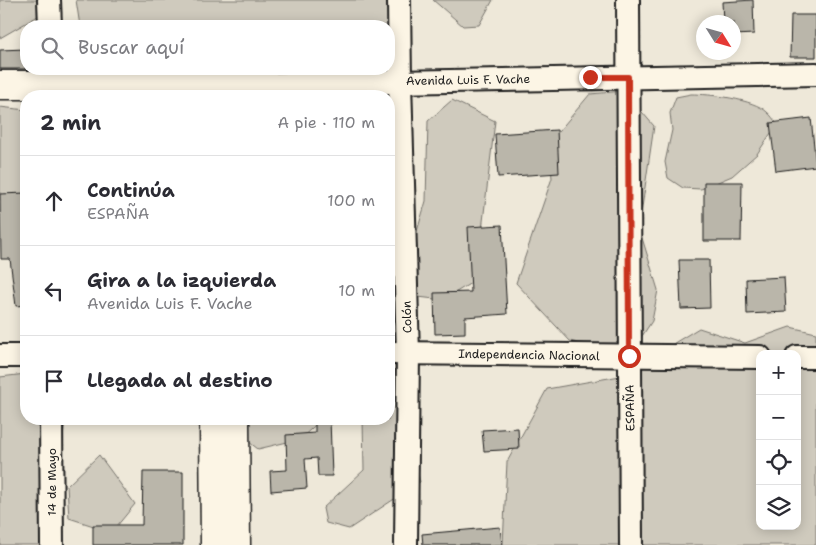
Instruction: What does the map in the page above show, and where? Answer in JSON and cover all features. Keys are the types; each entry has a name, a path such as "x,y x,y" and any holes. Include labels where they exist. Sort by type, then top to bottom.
{"street":[{"path":"49,0 50,20"},
{"name":"Colón","path":"399,0 399,353 406,545"},
{"name":"ESPAÑA","path":"628,0 631,545"},
{"name":"Avenida Luis F. Vache","path":"0,85 51,84 222,90 400,82 816,74"},
{"name":"Independencia Nacional","path":"399,353 756,357"},
{"path":"0,356 20,356"},
{"path":"801,357 816,357"},
{"name":"14 de Mayo","path":"51,425 52,545"},
{"path":"214,425 215,545"},
{"path":"234,425 236,545"}],"shaded area":[{"path":"0,0 44,0 38,16 31,20 20,20 20,26 0,38"},
{"path":"76,0 395,0 390,20 79,20"},
{"path":"433,0 493,0 479,25 463,26"},
{"path":"122,75 285,75 266,90 191,90"},
{"path":"624,91 654,126 639,228 658,290 652,321 629,356 570,341 516,283 552,178 549,143 590,94"},
{"path":"691,94 720,96 761,107 777,124 757,154 732,176 701,189 683,188 668,178 665,162 672,130 670,113 676,97"},
{"path":"452,100 495,121 476,280 443,300 410,296 407,289 395,310 395,172 407,176 410,255 426,201 428,121"},
{"path":"0,107 20,109 20,202 0,200"},
{"path":"790,327 816,333 816,545 503,545 507,462 547,389 620,376 699,328 745,343"},
{"path":"402,357 408,425 420,482 349,529 326,523 323,508 364,470 363,425 395,425 395,362"},
{"path":"20,375 20,425 64,425 53,542 51,545 0,545 0,377"},
{"path":"227,425 315,425 300,439 258,449"},
{"path":"99,455 135,504 112,532 69,518 67,486"}],"building":[{"path":"753,0 754,34 741,35 741,15 723,15 722,2"},
{"path":"791,15 816,15 816,57 790,57"},
{"path":"20,49 20,69 0,69 0,50"},
{"path":"811,118 816,166 776,171 770,123"},
{"path":"557,130 559,173 498,177 495,134"},
{"path":"704,182 742,182 741,241 704,241"},
{"path":"20,193 20,306 16,306 10,259 1,259 0,194"},
{"path":"502,225 507,314 465,317 465,333 435,334 434,293 471,292 468,227"},
{"path":"679,260 709,260 710,308 681,309"},
{"path":"784,277 786,312 747,314 746,279"},
{"path":"315,425 330,425 332,476 318,476 317,458 305,459 307,488 271,491 270,471 287,470 286,435 315,433"},
{"path":"518,428 519,449 484,451 482,430"},
{"path":"143,472 183,472 183,545 93,545 93,525 142,525"},
{"path":"500,527 502,545 423,545 422,534"}],"route":[{"path":"590,77 628,77 629,356"}]}
